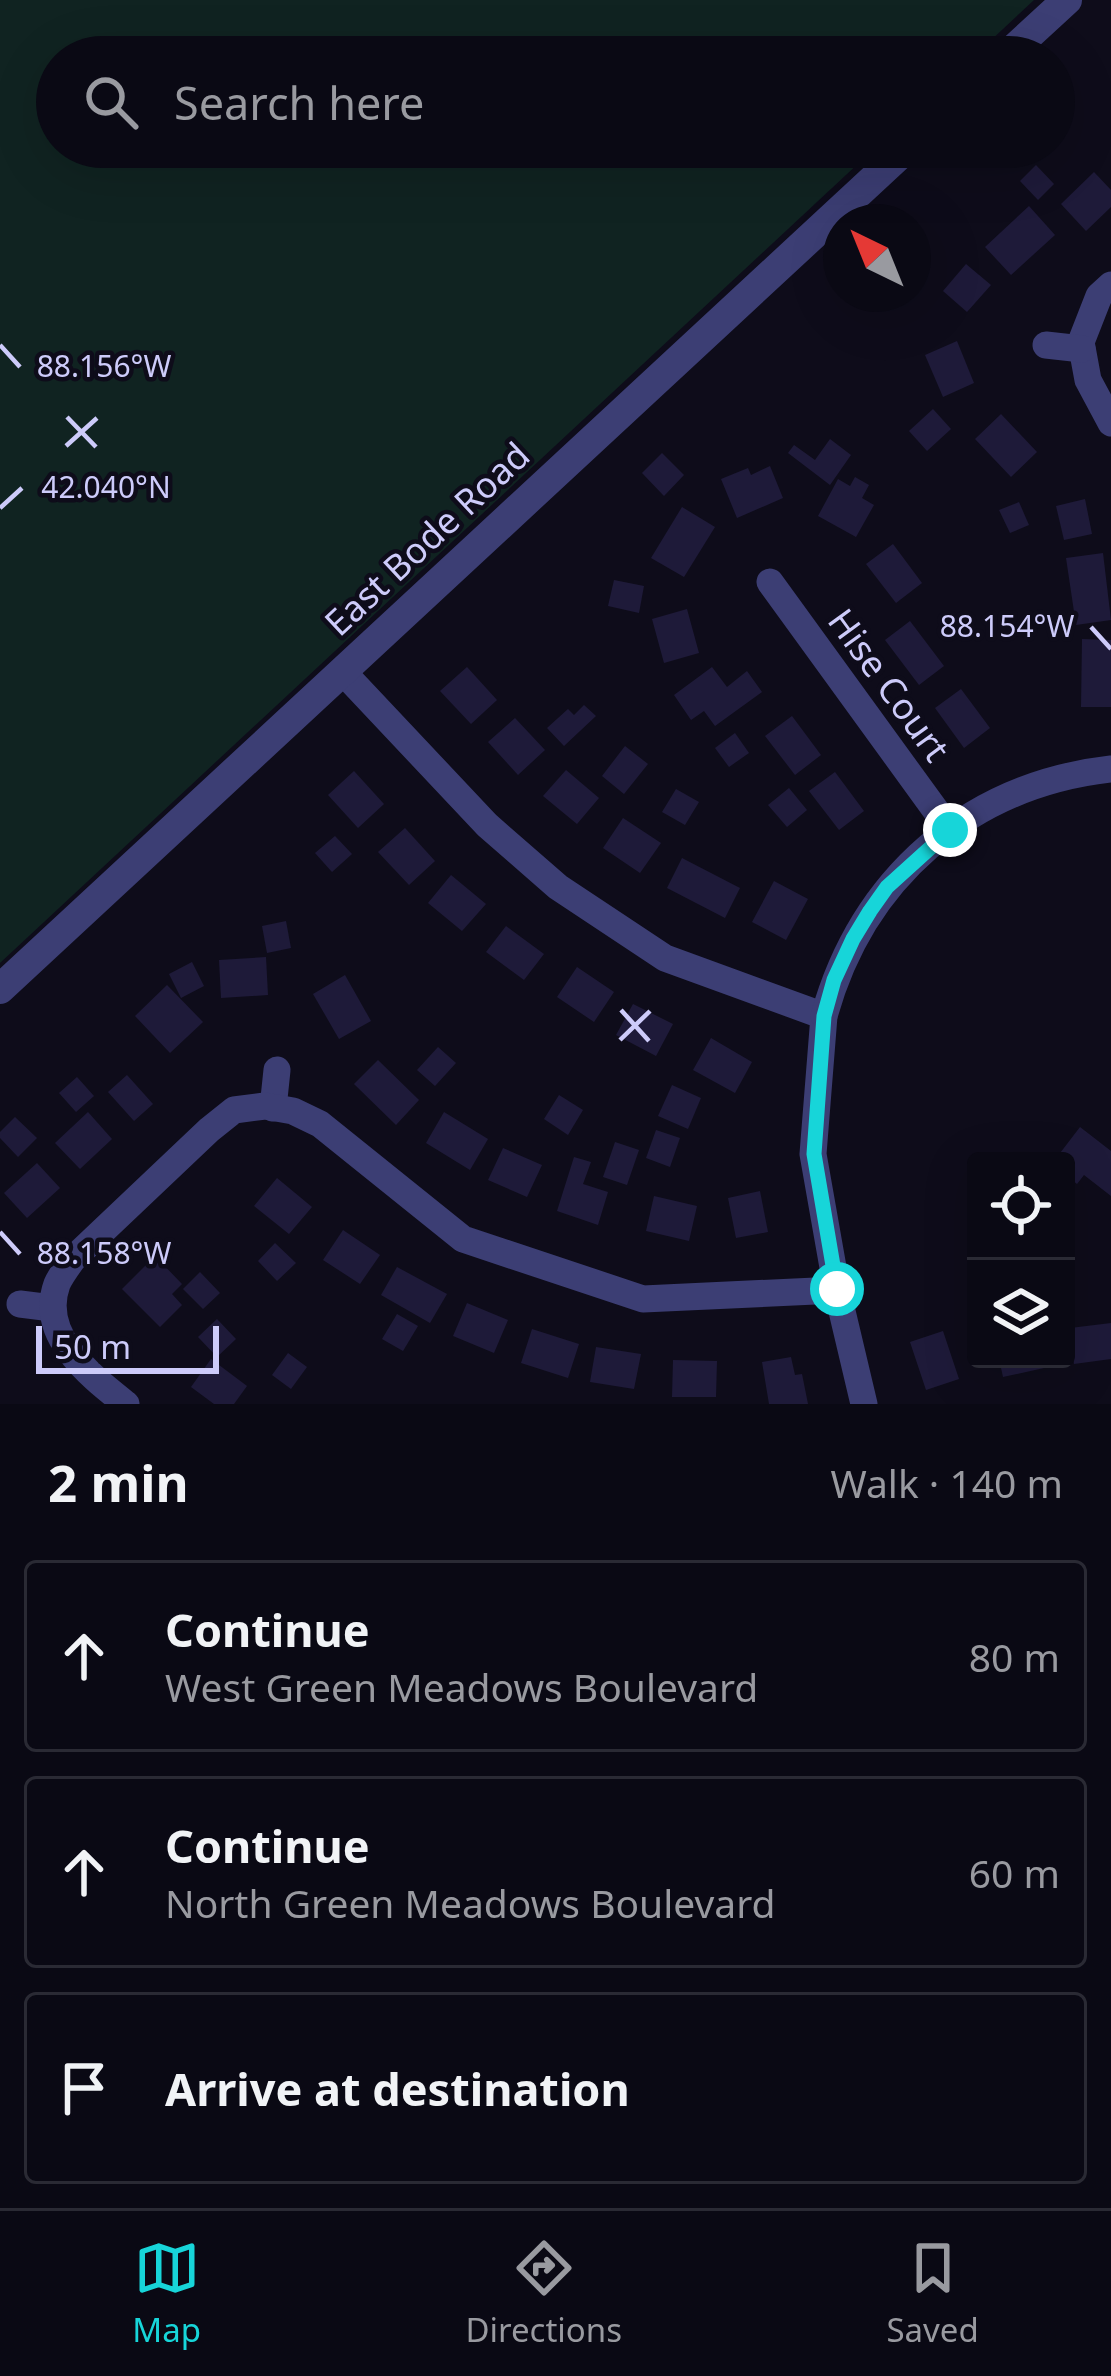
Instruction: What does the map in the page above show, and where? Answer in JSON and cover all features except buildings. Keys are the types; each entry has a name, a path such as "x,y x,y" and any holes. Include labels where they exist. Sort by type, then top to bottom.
{"street":[{"path":"1028,36 1067,0"},
{"name":"East Bode Road","path":"0,989 885,168"},
{"path":"1111,285 1099,296 1082,345 1088,380 1111,423"},
{"path":"1046,344 1082,345"},
{"name":"Hise Court","path":"770,582 950,830"},
{"path":"342,671 487,825 558,887 665,958 824,1016"},
{"path":"864,1404 837,1289 814,1154 824,1016 834,980 853,939 887,887 950,830 1028,788 1064,776 1111,769"},
{"path":"273,1108 277,1070"},
{"path":"126,1404 86,1371 62,1341 52,1308 58,1282 74,1259 235,1110 293,1111 320,1124 464,1239 643,1299 837,1289"},
{"path":"20,1304 52,1308"}],"green space":[{"path":"0,0 1034,0 995,36 36,36 36,168 853,168 0,963"}],"route":[{"path":"837,1289 814,1154 824,1016 834,980 870,911 910,863 950,830"}]}
